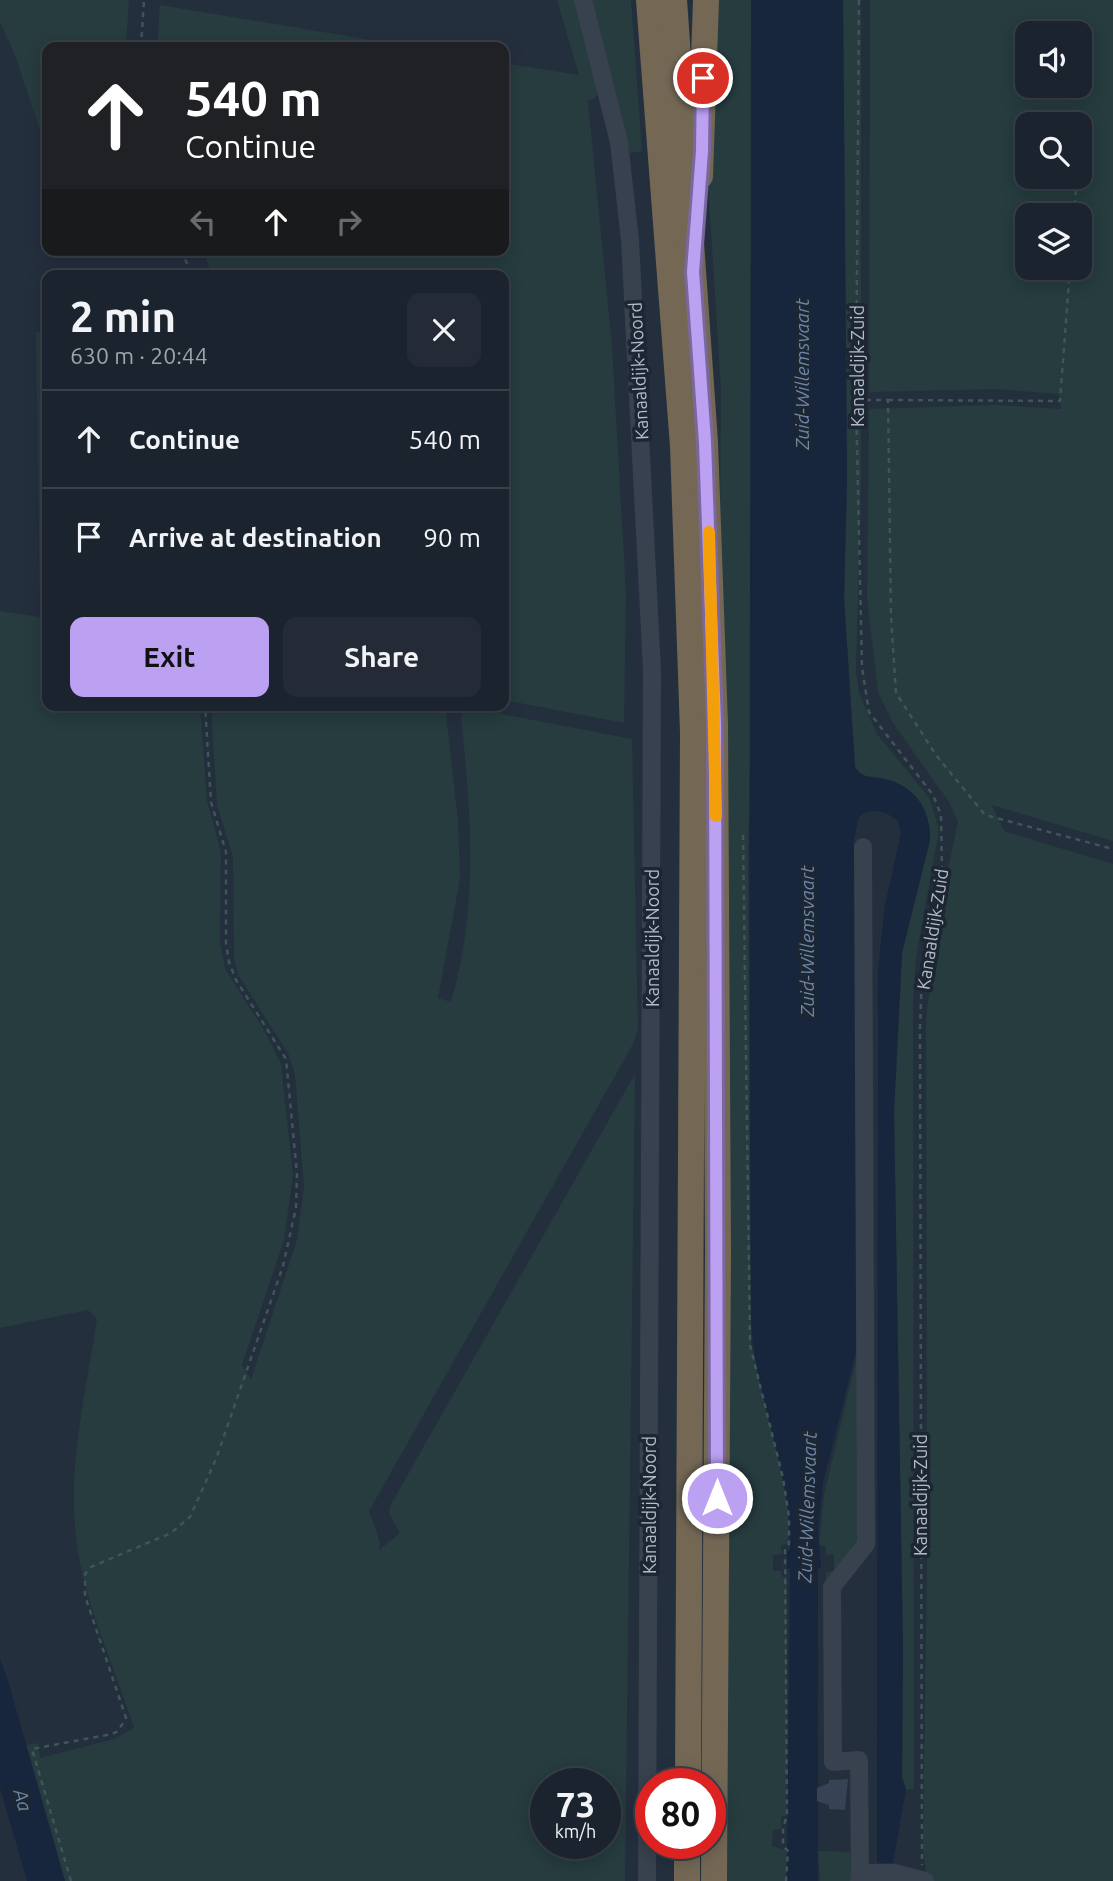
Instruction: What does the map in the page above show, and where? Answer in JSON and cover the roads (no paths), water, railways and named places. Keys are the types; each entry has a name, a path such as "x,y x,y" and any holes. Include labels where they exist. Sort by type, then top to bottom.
{"highway":[{"name":"Kanaaldijk-Noord","path":"649,0 683,446 693,732 688,1768"},
{"path":"674,0 705,456 715,724 718,1266 714,1881"},
{"path":"693,272 702,151 706,0"},
{"path":"687,1859 687,1881"}],"street":[{"name":"Kanaaldijk-Noord","path":"583,0 619,142 630,240 652,670 648,1881"},
{"path":"863,847 866,1544 832,1587 833,1762 859,1760 860,1877 925,1880"}],"water":[{"name":"Zuid-Willemsvaart","path":"751,0 843,0 847,477 844,599 855,767 864,775 895,782 912,793 924,809 930,829 930,840 902,953 894,1112 903,1650 902,1778 906,1789 893,1863 877,1863 878,969 885,905 901,833 898,821 884,812 874,811 859,817 854,840 859,1096 858,1344 823,1483 818,1529 821,1568 818,1569 818,1881 787,1881 789,1520 779,1460 758,1373 751,1313"},
{"name":"Aa","path":"0,1659 65,1881 27,1881 0,1788"}]}
